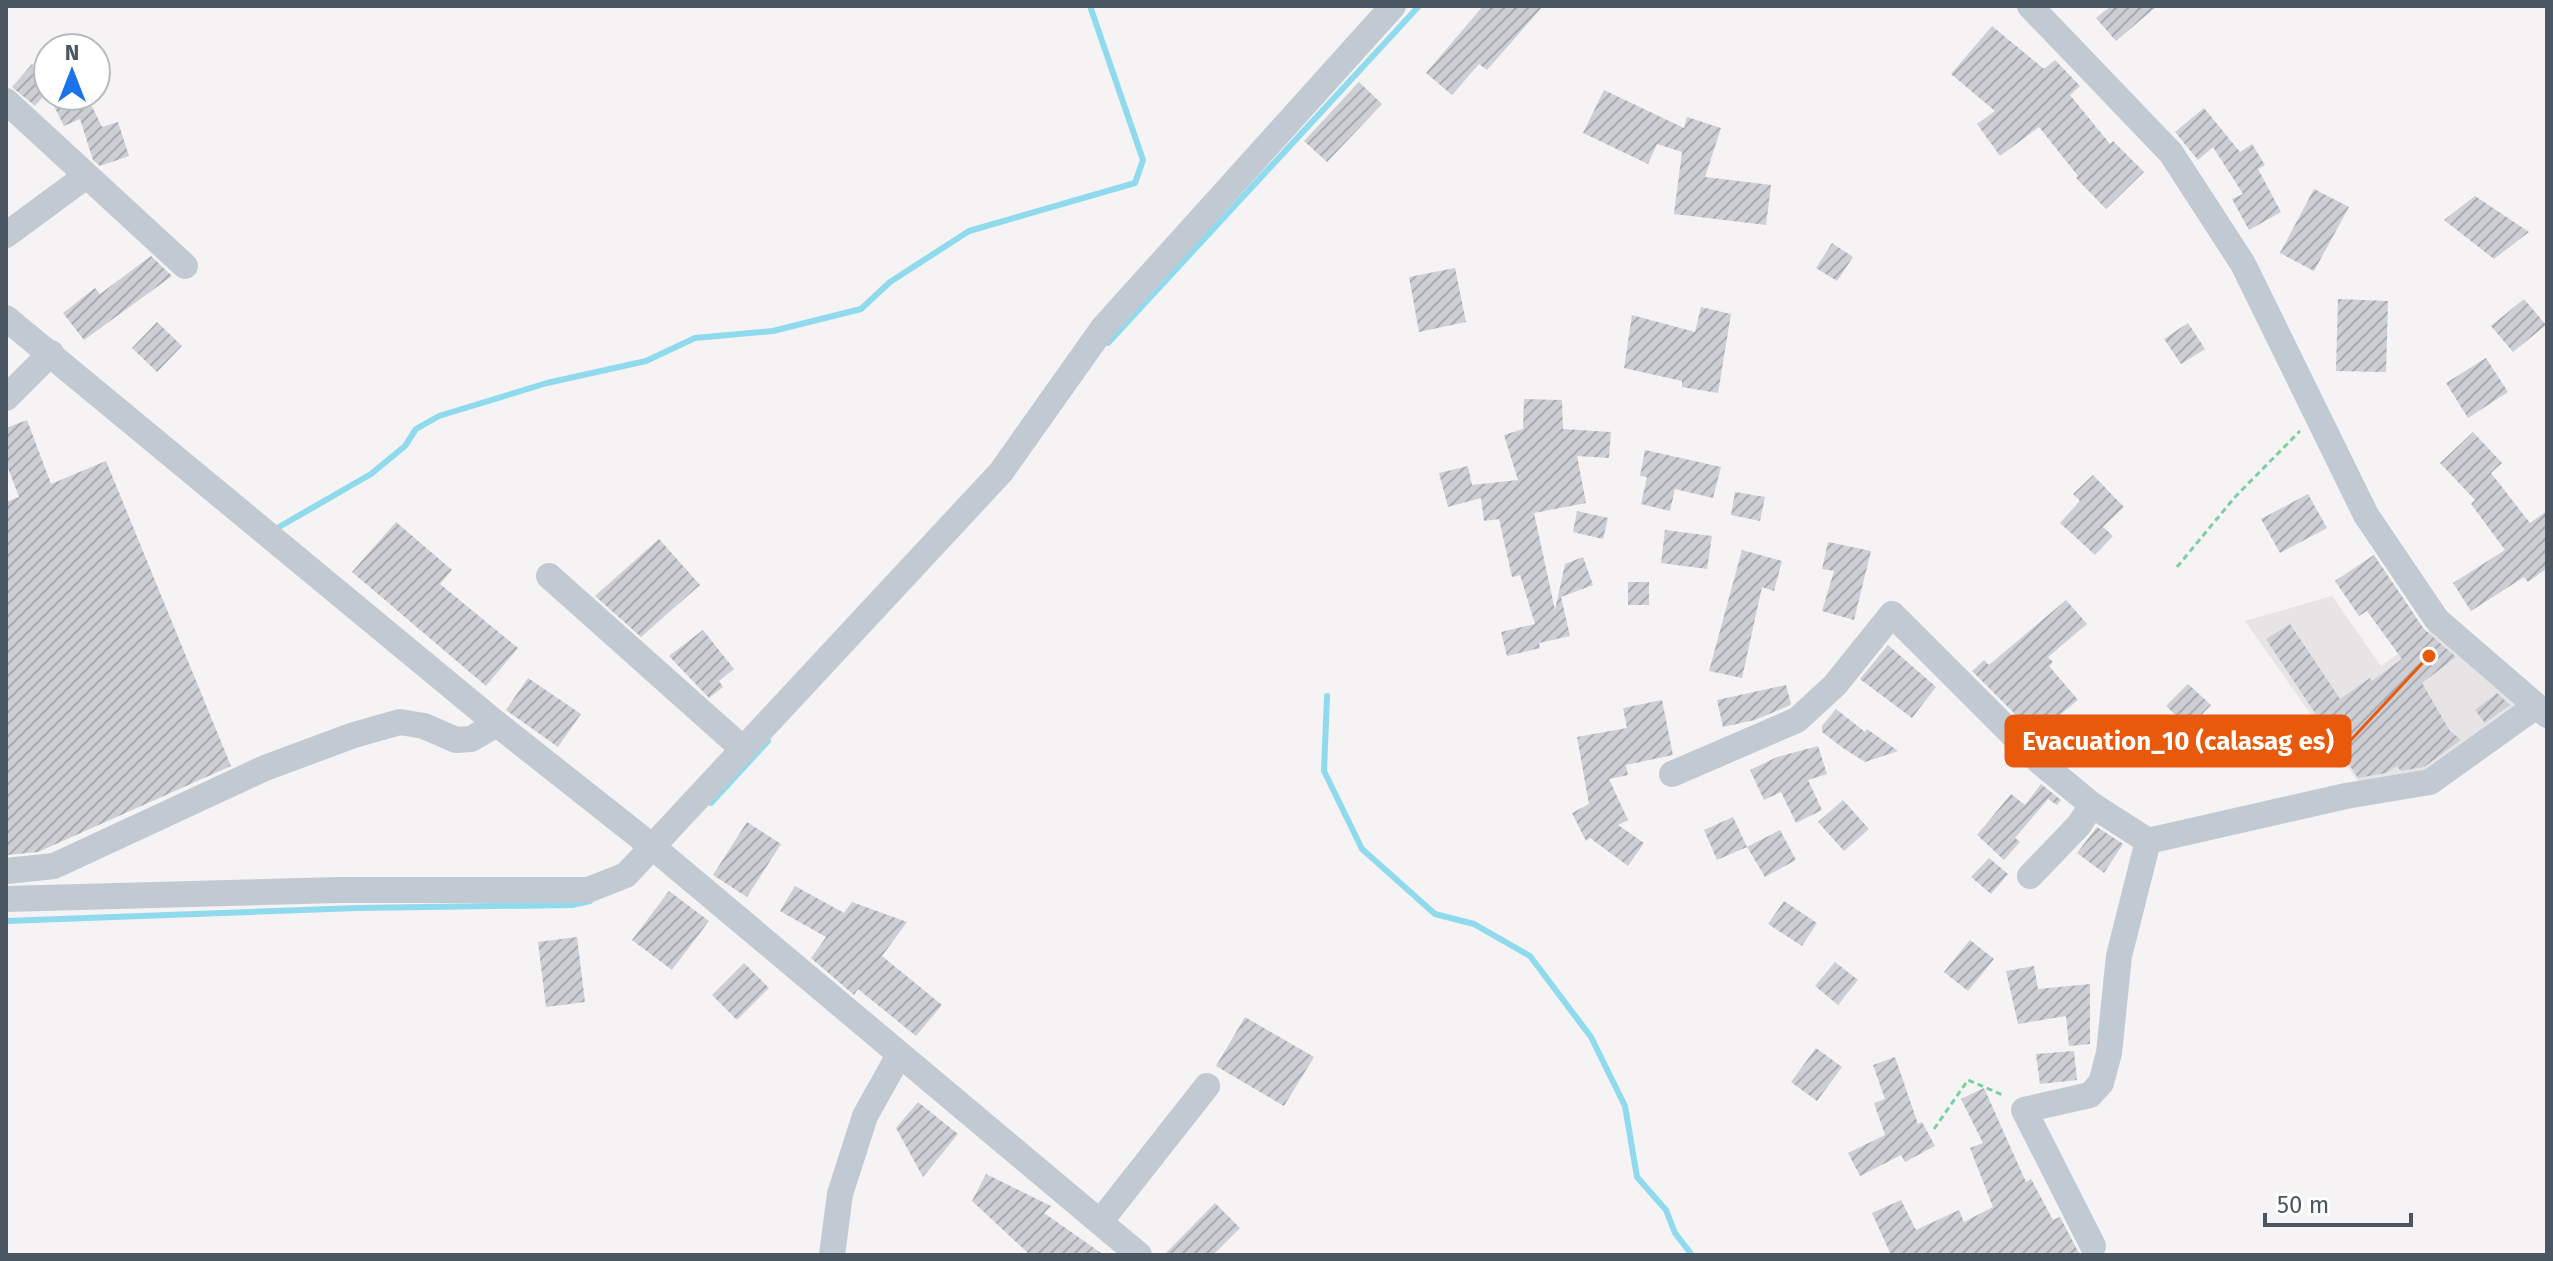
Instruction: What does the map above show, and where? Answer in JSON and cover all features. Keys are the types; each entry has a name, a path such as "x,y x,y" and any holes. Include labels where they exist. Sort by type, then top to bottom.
{"street":[{"path":"6,899 339,890 588,890 626,875 1001,472 1103,328 1393,6"},
{"path":"1672,774 1797,720 1835,685 1892,614 2040,762 2092,805 2148,841 2346,796 2430,782 2542,710 2437,620 2366,515 2243,264 2171,153 2030,6"},
{"path":"6,101 185,266"},
{"path":"6,235 86,176"},
{"path":"6,318 497,724 654,848 1139,1255"},
{"path":"6,398 51,353"},
{"path":"549,576 743,749"},
{"path":"6,871 54,866 265,768 354,735 400,722 424,726 456,740 471,739 497,724"},
{"path":"2030,876 2079,825 2092,805"},
{"path":"2093,1246 2024,1110 2090,1095 2101,1083 2109,1053 2119,956 2148,841"},
{"path":"832,1255 840,1194 865,1116 899,1055"},
{"path":"1100,1222 1207,1086"}],"path":[{"path":"2177,567 2235,497 2277,458 2315,413"},
{"path":"1934,1129 1968,1080 1996,1089 2024,1110"}],"shaded area":[{"path":"2332,596 2381,666 2436,626 2529,709 2412,784 2364,790 2245,621"}],"building":[{"path":"1483,6 1543,6 1487,70 1479,64 1452,95 1426,73"},
{"path":"2111,6 2157,6 2116,41 2096,18"},
{"path":"1992,26 2044,69 2055,60 2080,86 2070,95 2110,144 2113,141 2144,172 2106,209 2076,178 2078,176 2039,127 2000,156 1977,124 1995,111 1951,74"},
{"path":"32,64 32,104 12,87"},
{"path":"1359,82 1382,104 1327,162 1304,141"},
{"path":"1604,90 1684,128 1687,117 1721,128 1705,177 1771,185 1766,225 1674,214 1682,152 1657,144 1648,164 1583,133"},
{"path":"2204,108 2240,152 2252,144 2265,165 2258,169 2281,212 2249,230 2232,199 2243,194 2213,147 2198,160 2175,132"},
{"path":"57,112 95,112 102,127 118,122 129,156 100,166 93,160 80,119 64,126"},
{"path":"2314,189 2349,207 2314,271 2280,253"},
{"path":"2475,196 2529,232 2494,259 2444,220"},
{"path":"1832,243 1853,257 1837,281 1816,268"},
{"path":"151,256 172,276 84,340 63,313 95,288 100,294"},
{"path":"1455,268 1466,322 1419,332 1409,277"},
{"path":"2338,299 2388,301 2386,372 2336,371"},
{"path":"2524,299 2546,325 2513,352 2491,326"},
{"path":"1701,307 1731,314 1718,393 1682,387 1682,381 1624,368 1632,315 1695,332"},
{"path":"157,322 182,346 157,372 132,348"},
{"path":"2188,323 2205,349 2181,364 2164,339"},
{"path":"2486,358 2508,392 2468,418 2446,383"},
{"path":"1524,399 1562,400 1563,429 1611,432 1609,458 1577,456 1586,503 1534,513 1555,610 1565,564 1583,557 1593,585 1561,597 1570,636 1539,643 1540,648 1507,656 1501,632 1535,624 1520,575 1512,577 1499,519 1484,521 1481,498 1448,507 1439,473 1468,466 1472,485 1518,480 1504,435 1523,429"},
{"path":"27,420 51,484 106,461 231,766 38,852 7,855 6,502 19,497 6,463 6,428"},
{"path":"2473,432 2502,463 2491,473 2530,523 2547,511 2547,568 2528,582 2524,577 2471,611 2453,583 2505,550 2471,504 2475,500 2440,463"},
{"path":"1645,450 1721,467 1713,498 1675,489 1670,511 1641,504 1647,477 1640,476"},
{"path":"2093,475 2124,507 2103,527 2113,536 2095,555 2060,523 2080,501 2073,494"},
{"path":"1735,492 1765,497 1760,521 1731,515"},
{"path":"2308,494 2327,528 2280,553 2261,519"},
{"path":"1577,511 1608,518 1603,539 1573,532"},
{"path":"396,522 452,570 440,584 518,648 486,686 352,572"},
{"path":"1665,530 1712,536 1707,569 1661,563"},
{"path":"659,539 700,585 641,637 595,596"},
{"path":"1828,542 1871,551 1854,620 1822,611 1834,571 1822,569"},
{"path":"1742,550 1782,561 1774,591 1762,587 1742,678 1709,671"},
{"path":"2374,555 2424,629 2456,657 2422,683 2450,731 2461,740 2424,767 2401,771 2397,766 2386,773 2358,778 2266,639 2290,624 2340,699 2402,659 2367,611 2359,616 2335,581"},
{"path":"1628,582 1649,582 1649,605 1628,605"},
{"path":"2066,600 2087,624 2048,657 2053,662 2049,666 2078,700 2055,719 2052,715 2032,731 1972,671 1984,660 1989,665"},
{"path":"703,630 734,669 719,681 723,687 709,698 669,656"},
{"path":"1888,645 1936,687 1912,718 1860,679"},
{"path":"528,678 581,714 558,747 506,710"},
{"path":"2188,684 2211,705 2189,728 2166,706"},
{"path":"1786,685 1791,704 1788,706 1755,720 1723,727 1717,700"},
{"path":"2497,693 2510,705 2485,723 2475,710"},
{"path":"1662,700 1673,755 1626,765 1628,775 1609,779 1628,820 1618,825 1644,843 1628,866 1590,838 1586,841 1572,813 1589,804 1577,737 1627,728 1623,708"},
{"path":"1836,709 1865,732 1867,729 1898,751 1865,762 1843,748 1822,732 1822,726"},
{"path":"1818,746 1827,774 1808,780 1822,810 1796,823 1781,792 1764,800 1750,770 1777,757"},
{"path":"2041,784 2061,800 2057,805 2048,799 2015,838 2020,842 2004,860 1977,835 2011,794 2025,805"},
{"path":"1843,800 1869,829 1844,851 1818,822"},
{"path":"1733,817 1747,847 1717,860 1704,830"},
{"path":"747,822 781,844 747,897 713,875"},
{"path":"2097,827 2123,844 2104,873 2077,853"},
{"path":"1780,830 1796,860 1765,877 1747,847"},
{"path":"1989,858 2008,874 1991,894 1971,877"},
{"path":"795,886 844,913 852,902 907,922 882,956 942,1005 916,1036 858,989 854,995 811,958 826,937 780,911"},
{"path":"669,891 709,921 672,970 632,940"},
{"path":"1784,901 1817,923 1802,946 1768,924"},
{"path":"577,937 585,1002 546,1007 538,942"},
{"path":"1970,940 1994,959 1968,991 1944,972"},
{"path":"1835,962 1858,980 1838,1005 1815,986"},
{"path":"744,963 769,988 737,1020 712,995"},
{"path":"2034,966 2038,989 2090,984 2090,1044 2069,1046 2066,1016 2018,1024 2006,971"},
{"path":"1245,1017 1314,1057 1284,1106 1216,1066"},
{"path":"1816,1048 1842,1067 1817,1101 1791,1082"},
{"path":"2074,1051 2077,1080 2040,1084 2036,1054"},
{"path":"1895,1057 1918,1124 1922,1122 1935,1146 1905,1162 1901,1155 1860,1176 1848,1153 1885,1135 1874,1103 1885,1099 1873,1065"},
{"path":"1984,1088 2026,1182 2031,1179 2053,1220 2060,1217 2080,1255 1891,1255 1872,1213 1901,1200 1916,1230 1959,1210 1964,1222 1993,1207 1970,1148 1983,1143 1961,1099"},
{"path":"918,1102 958,1134 923,1177 896,1128"},
{"path":"986,1174 1051,1206 1044,1213 1104,1255 1030,1255 972,1201"},
{"path":"1215,1203 1240,1228 1213,1255 1164,1255"}],"waterway":[{"path":"279,527 371,474 405,446 416,429 439,416 547,383 646,361 695,338 773,331 861,309 890,282 969,231 1135,183 1143,160 1090,6"},
{"path":"1108,343 1419,6"},
{"path":"1327,696 1324,771 1362,849 1435,914 1474,924 1530,956 1591,1037 1625,1106 1637,1177 1666,1210 1675,1233 1692,1255"},
{"path":"711,803 768,741"},
{"path":"6,921 358,908 572,905 590,901"}],"place":[{"name":"Evacuation_10 (calasag es)","path":"2429,656"}]}
